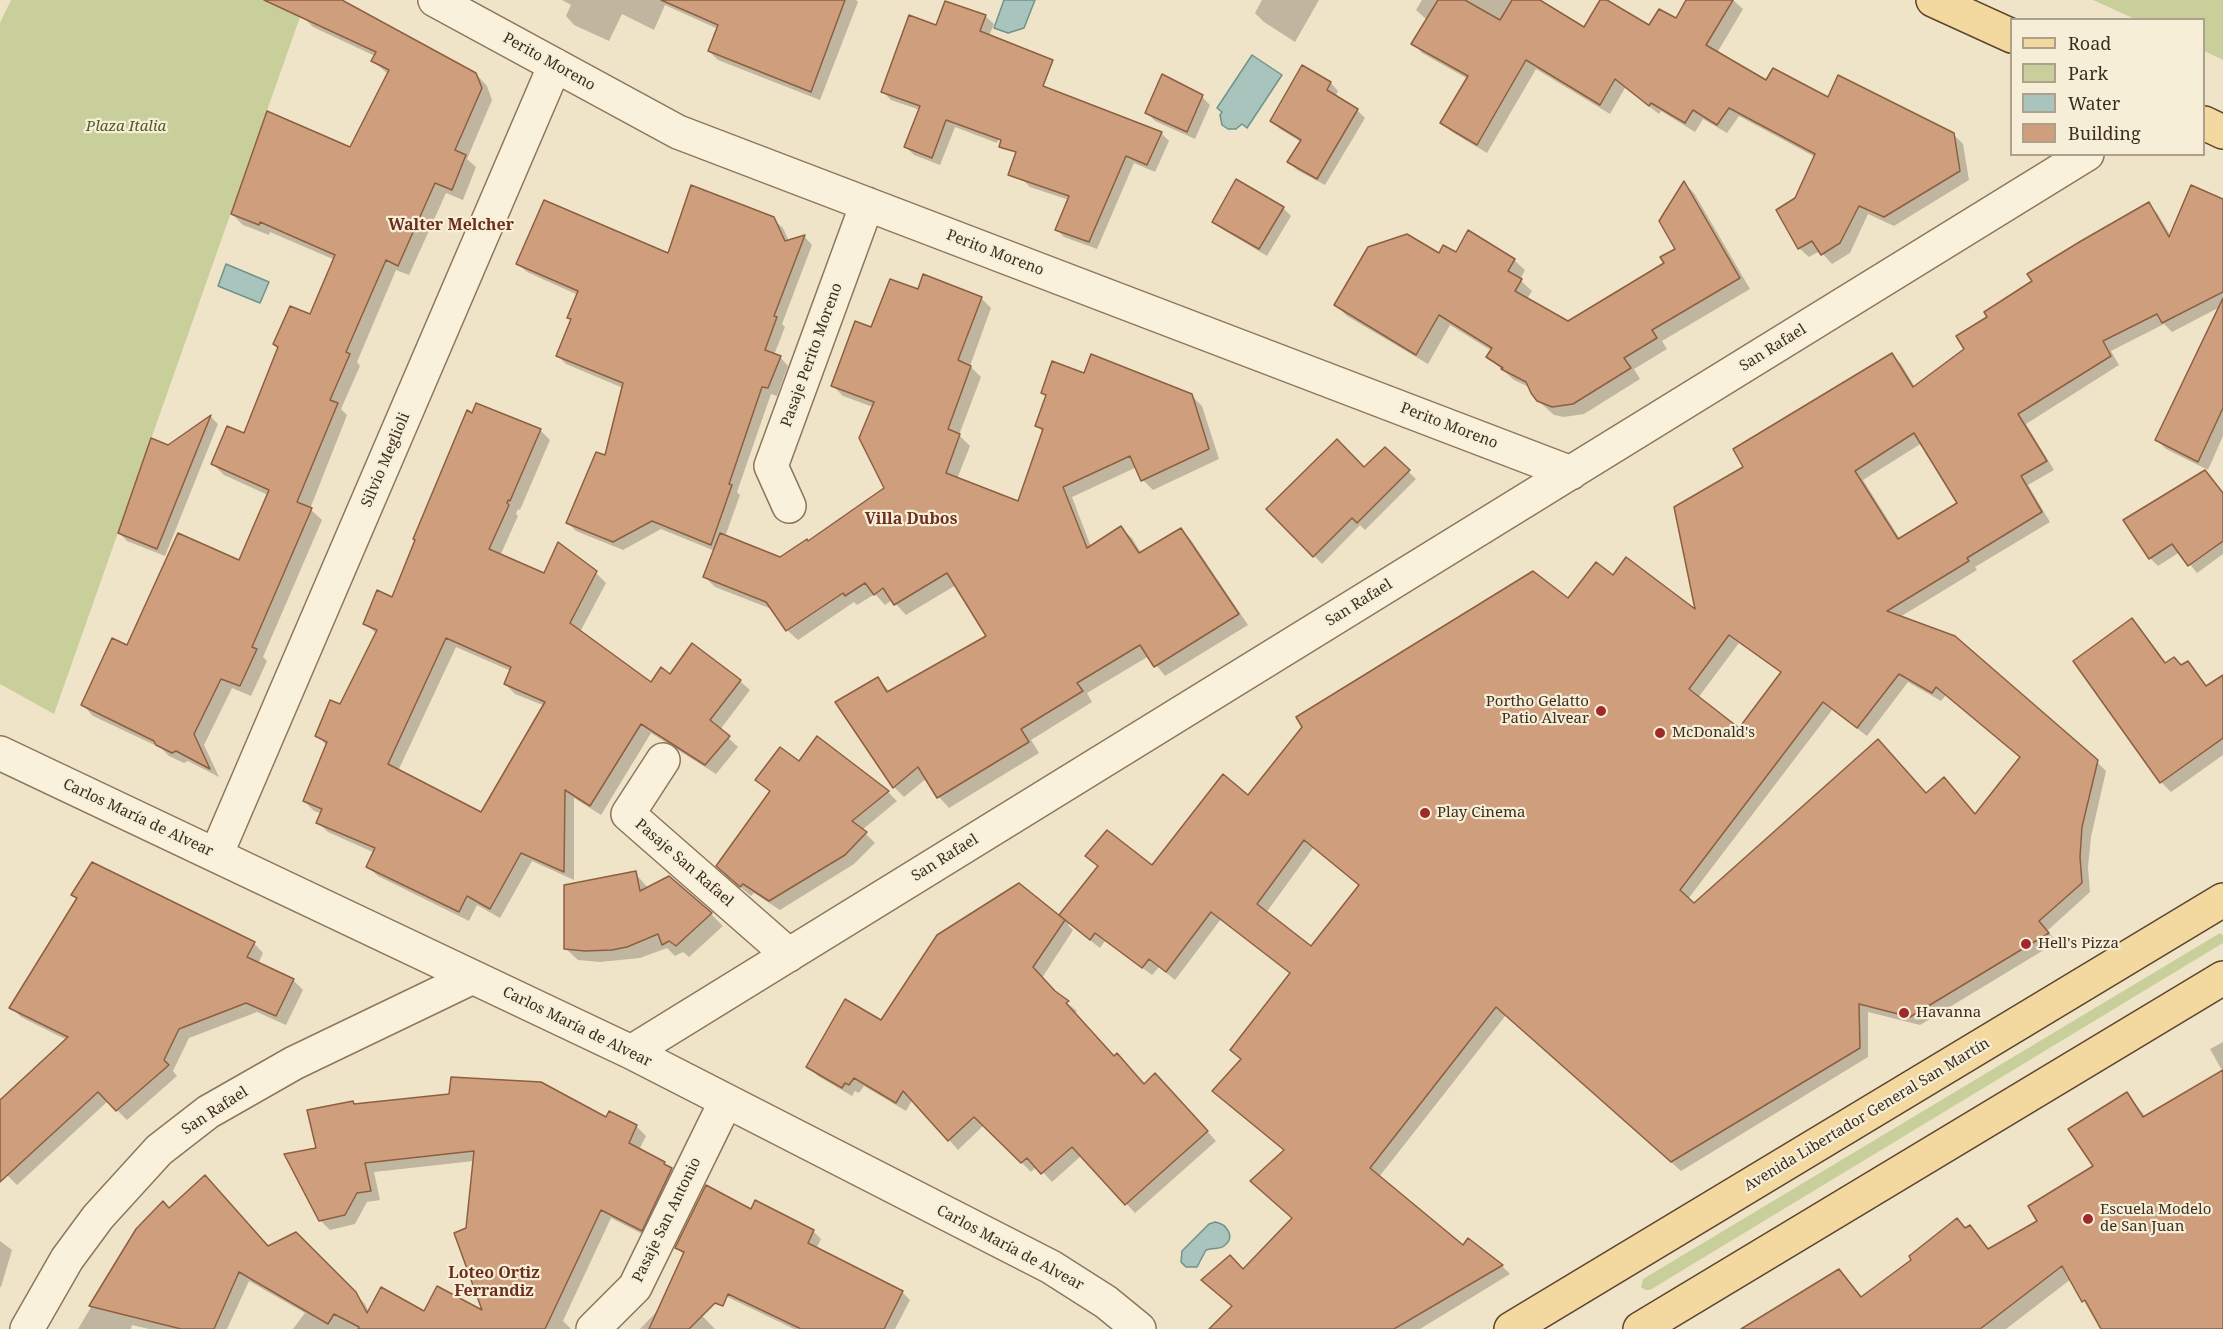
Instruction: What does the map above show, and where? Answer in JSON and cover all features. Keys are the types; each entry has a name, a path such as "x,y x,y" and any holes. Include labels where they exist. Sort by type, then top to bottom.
{"main road":[{"path":"1938,1 2010,35"},
{"path":"2205,123 2223,132"},
{"name":"Avenida Libertador General San Martín","path":"1525,1326 2223,900"},
{"path":"1640,1329 2223,978"}],"street":[{"name":"Perito Moreno","path":"435,0 678,132 1571,473"},
{"name":"Silvio Meglioli","path":"216,855 555,65"},
{"name":"San Rafael","path":"631,1052 2084,156"},
{"name":"Pasaje Perito Moreno","path":"789,506 771,466 867,204"},
{"name":"Carlos María de Alvear","path":"0,753 631,1052 1051,1267 1106,1302 1139,1329"},
{"name":"Pasaje San Rafael","path":"663,760 628,814 789,955"},
{"name":"San Rafael","path":"27,1329 67,1259 98,1217 159,1150 208,1112 294,1063 473,977"},
{"name":"Pasaje San Antonio","path":"593,1329 635,1287 726,1101"}],"green space":[{"name":"Plaza Italia","path":"11,0 306,0 54,714 0,684 0,23"},
{"path":"2093,0 2223,0 2223,60 2205,51 2205,18 2133,18"},
{"path":"2220,933 2223,935 2223,943 1650,1290 1641,1287 1643,1279"}],"water":[{"path":"1004,0 1035,0 1024,28 1008,33 994,28"},
{"path":"1252,55 1282,75 1247,128 1242,124 1236,129 1228,129 1222,125 1220,115 1222,112 1217,108"},
{"path":"226,264 269,282 260,303 218,286"},
{"path":"1215,1222 1223,1225 1228,1231 1230,1235 1228,1242 1222,1247 1206,1250 1197,1267 1186,1267 1181,1262 1182,1251 1209,1224"}],"building":[{"path":"264,0 342,0 476,73 482,88 455,150 466,155 452,190 435,183 398,266 386,260 346,352 350,354 330,400 338,403 297,502 312,508 252,647 257,649 240,686 221,679 194,734 210,769 176,751 172,753 156,745 154,741 81,705 112,638 127,645 178,533 239,560 269,490 211,464 227,426 244,433 278,347 273,344 290,306 310,314 335,255 260,222 259,225 231,214 267,111 350,147 389,70 371,61 376,52"},
{"path":"661,0 845,0 811,92 708,51 718,25"},
{"path":"1438,0 1465,0 1500,20 1512,0 1540,0 1584,27 1600,0 1607,0 1649,25 1659,9 1676,18 1686,0 1733,0 1706,45 1766,80 1773,68 1828,97 1838,75 1954,133 1960,171 1884,217 1859,206 1840,243 1821,255 1812,241 1798,249 1776,210 1795,198 1815,154 1729,108 1717,125 1693,110 1685,123 1651,103 1649,106 1615,79 1600,105 1526,60 1477,145 1440,123 1468,76 1411,44"},
{"path":"945,1 986,15 980,31 1053,60 1043,86 1162,132 1147,165 1126,156 1089,242 1055,230 1069,196 1008,175 1016,152 999,147 1001,140 946,120 932,158 904,147 920,106 881,92 909,15 936,25"},
{"path":"1302,65 1331,82 1327,90 1358,109 1317,179 1287,162 1301,140 1270,121"},
{"path":"1162,74 1203,95 1187,132 1145,113"},
{"path":"1236,179 1284,207 1259,249 1212,222"},
{"path":"1684,181 1740,278 1652,330 1657,338 1624,358 1631,368 1573,404 1552,407 1537,401 1526,382 1501,369 1503,368 1486,357 1492,348 1439,315 1416,355 1334,305 1368,247 1407,234 1439,253 1443,245 1456,252 1468,230 1515,259 1508,271 1522,279 1515,291 1568,321 1664,263 1660,257 1675,249 1659,221"},
{"path":"691,185 774,217 785,241 805,235 774,316 777,317 765,350 781,356 768,388 762,387 711,545 652,521 613,542 566,523 596,452 605,455 623,383 556,356 571,319 567,318 578,291 516,264 544,200 668,253"},
{"path":"2191,185 2223,199 2223,292 2162,323 2157,314 2103,341 2111,356 2018,414 2047,461 2021,476 2042,512 1967,558 1969,561 1887,611 1955,636 2098,760 2082,827 2080,857 2082,883 2039,921 2049,933 1910,1017 1859,1004 1860,1048 1671,1162 1496,1007 1370,1168 1463,1245 1468,1238 1503,1265 1394,1329 1209,1329 1232,1306 1201,1280 1230,1255 1243,1269 1292,1218 1250,1181 1284,1150 1212,1091 1241,1059 1230,1050 1290,973 1211,912 1166,972 1149,959 1142,968 1095,933 1090,940 1059,915 1098,866 1085,856 1107,830 1152,865 1223,774 1248,795 1302,727 1296,717 1533,571 1568,598 1596,562 1613,575 1626,557 1695,609 1674,507 1743,467 1733,449 1892,353 1913,387 1964,349 1956,336 1987,317 1984,312 2032,281 2027,274 2149,202 2169,237","holes":["1914,433 1957,503 1898,539 1855,471","1729,635 1781,672 1739,728 1689,689","1899,674 1932,693 1936,687 2020,757 1975,814 1944,777 1926,793 1878,739 1694,903 1680,890 1823,702 1857,728","1304,840 1359,885 1311,946 1257,904"]},
{"path":"923,274 982,297 958,360 971,366 948,429 960,434 946,473 1018,501 1043,429 1035,426 1046,395 1041,393 1052,361 1084,373 1091,354 1192,394 1209,449 1141,481 1130,456 1063,487 1087,548 1121,526 1139,553 1181,528 1239,614 1154,667 1140,645 1077,683 1083,691 1021,729 1029,742 937,798 918,767 893,788 835,702 878,677 887,692 986,636 947,573 894,605 883,588 874,595 865,583 845,596 843,593 786,631 766,602 703,577 720,533 780,557 807,539 808,541 884,488 859,438 874,402 831,386 855,321 871,327 890,279 918,289"},
{"path":"2223,298 2223,408 2198,462 2155,440"},
{"path":"476,403 541,429 510,501 508,500 509,505 489,549 544,573 558,542 597,571 570,623 651,682 661,667 670,674 692,643 741,680 710,720 730,736 705,765 641,724 590,806 565,790 564,872 521,853 490,909 467,896 459,912 366,867 375,848 316,823 322,809 303,801 327,742 315,736 330,700 340,704 377,630 363,624 377,590 392,597 415,540 413,539 467,410 472,413","holes":["446,638 511,667 504,684 545,702 481,812 388,764"]},
{"path":"211,415 157,549 118,533 151,438 168,445"},
{"path":"1337,439 1364,467 1385,447 1410,470 1357,523 1352,518 1313,557 1266,509"},
{"path":"2205,470 2223,493 2223,541 2188,566 2172,544 2149,559 2123,520"},
{"path":"2132,618 2165,663 2174,657 2181,665 2188,661 2206,686 2223,675 2223,738 2160,783 2073,661"},
{"path":"817,736 889,791 852,821 867,832 845,855 769,901 743,884 740,887 716,866 770,791 755,780 780,747 799,761"},
{"path":"92,862 255,942 247,957 294,979 276,1016 246,1003 179,1029 164,1060 169,1065 116,1111 98,1092 0,1182 0,1100 68,1037 9,1008 77,898 71,895"},
{"path":"636,871 640,891 669,876 712,913 676,946 669,941 662,945 658,934 627,947 612,950 564,949 564,885"},
{"path":"1019,883 1065,920 1033,967 1055,991 1069,1001 1066,1003 1114,1056 1117,1053 1144,1084 1155,1073 1208,1131 1125,1205 1072,1147 1041,1174 1027,1158 1021,1163 974,1117 948,1141 903,1091 896,1103 854,1078 849,1085 845,1083 842,1088 806,1067 845,999 881,1020 937,935"},
{"path":"2223,1070 2223,1329 2101,1329 2085,1300 2082,1302 2062,1266 1980,1329 1741,1329 1839,1269 1861,1297 1911,1260 1909,1256 1957,1218 1965,1228 1970,1225 1988,1249 2037,1221 2028,1206 2093,1166 2068,1129 2127,1092 2143,1117"},
{"path":"451,1077 541,1082 606,1117 609,1111 637,1125 629,1143 672,1168 642,1231 601,1210 545,1329 358,1329 359,1327 334,1314 328,1324 239,1272 214,1329 181,1329 89,1306 136,1229 163,1201 169,1208 205,1175 268,1246 296,1232 356,1292 367,1313 381,1287 424,1311 437,1286 482,1310 454,1233 466,1228 474,1151 365,1163 371,1191 357,1193 345,1215 319,1221 284,1154 316,1148 307,1110 353,1101 354,1104 449,1094"},
{"path":"706,1185 751,1209 755,1200 814,1230 808,1243 903,1291 884,1329 801,1329 728,1294 723,1306 715,1303 689,1329 649,1329 684,1252 675,1248"}],"place":[{"name":"Portho Gelatto Patio Alvear","path":"1601,711"},
{"name":"McDonald's","path":"1660,733"},
{"name":"Play Cinema","path":"1425,813"},
{"name":"Hell's Pizza","path":"2026,944"},
{"name":"Havanna","path":"1904,1013"},
{"name":"Escuela Modelo de San Juan","path":"2088,1219"}],"district":[{"name":"Walter Melcher","path":"451,225"},
{"name":"Villa Dubos","path":"911,519"},
{"name":"Loteo Ortiz Ferrandiz","path":"494,1282"}]}
